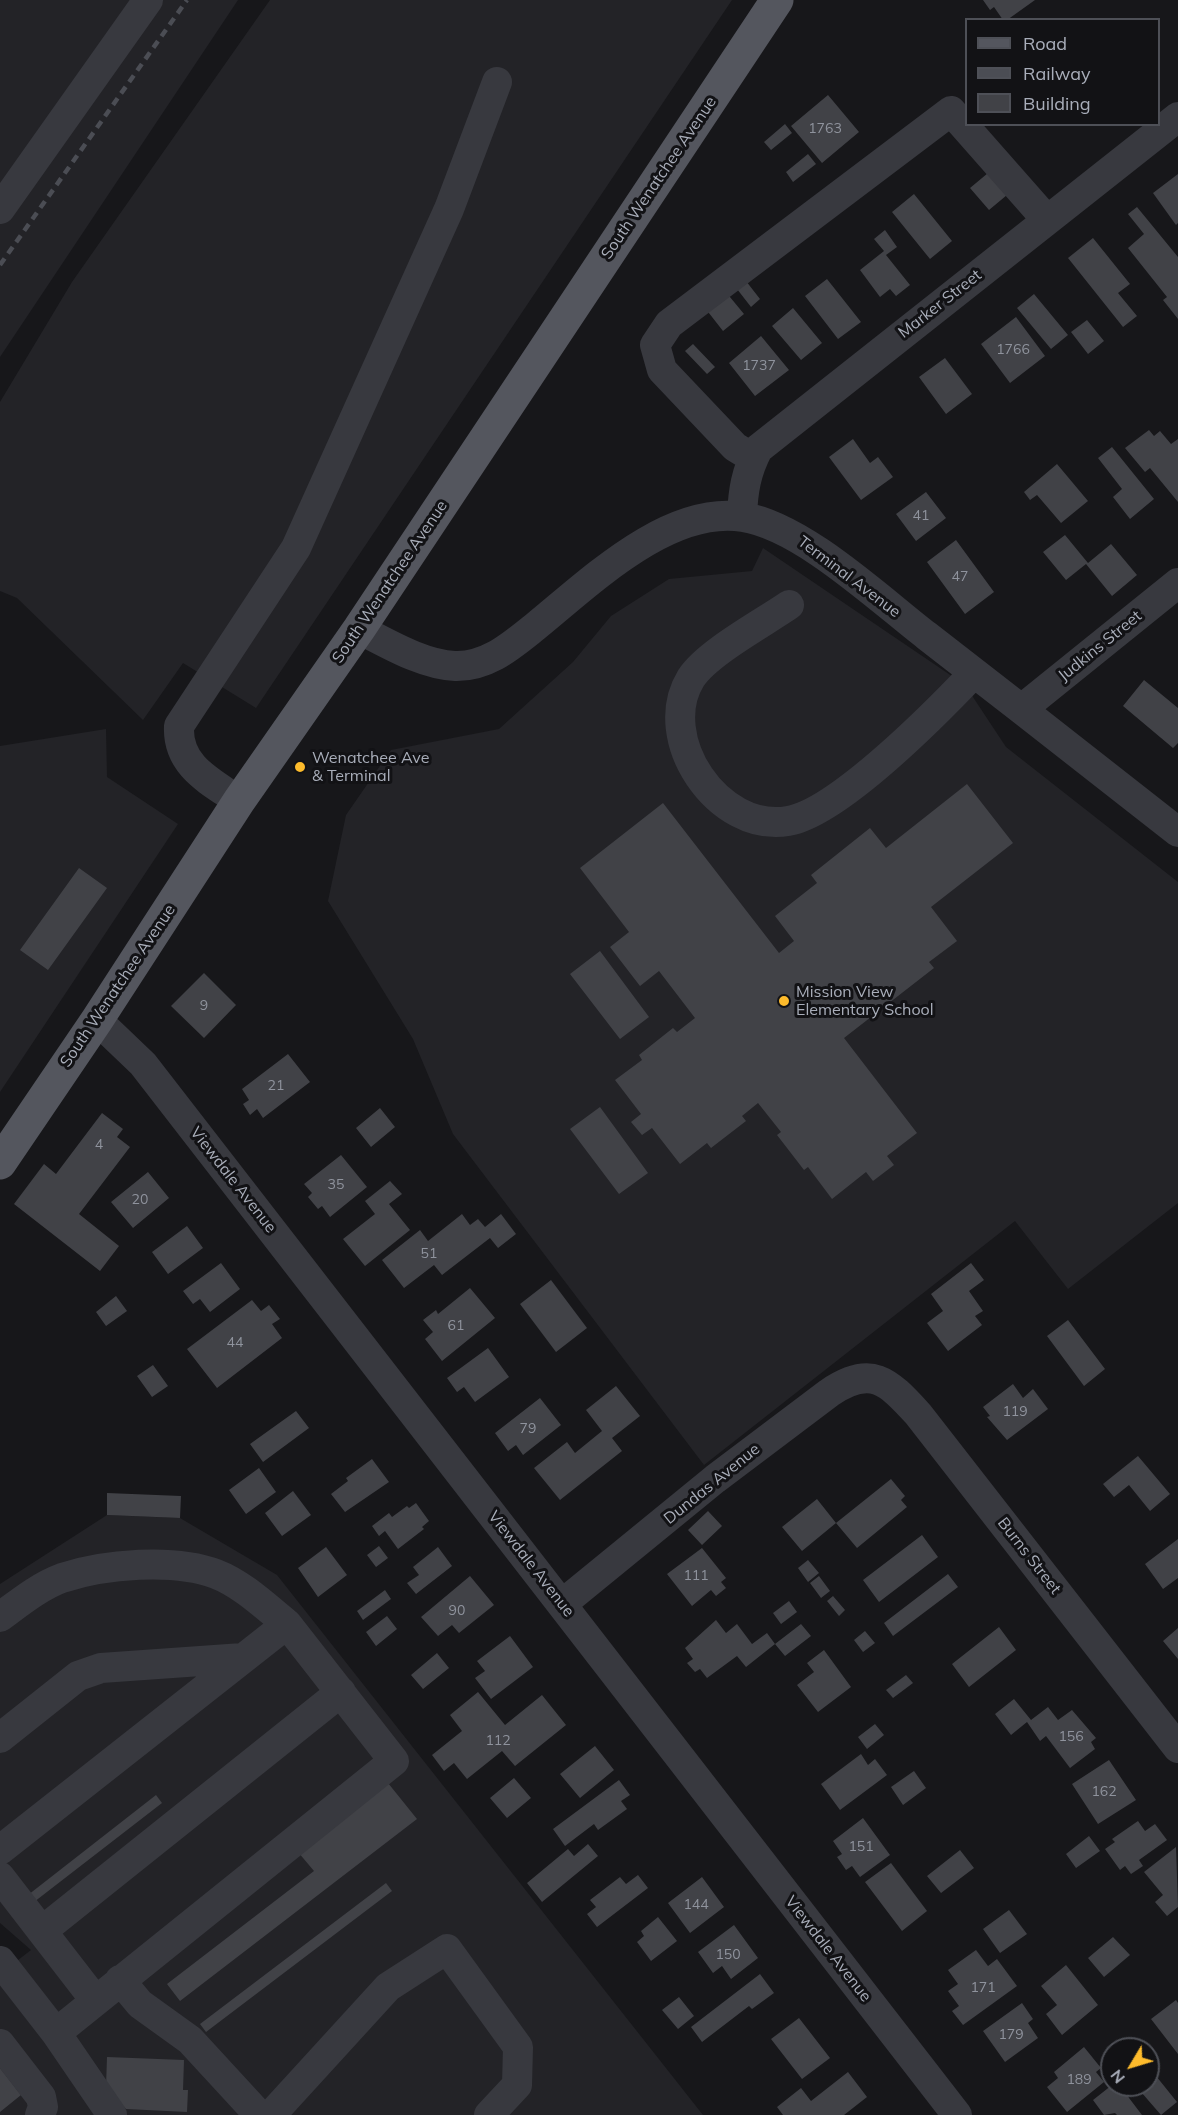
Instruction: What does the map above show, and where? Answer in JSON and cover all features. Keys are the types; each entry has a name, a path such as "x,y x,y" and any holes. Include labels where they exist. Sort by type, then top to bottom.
{"main road":[{"name":"South Wenatchee Avenue","path":"0,1163 97,1020 239,801 359,629 777,0"}],"street":[{"path":"0,210 148,0"},
{"path":"239,801 192,769 178,740 179,726 296,548 449,209 497,82"},
{"path":"753,458 735,447 662,370 655,345 669,324 951,111 1047,220"},
{"name":"Marker Street","path":"742,516 743,489 753,458 758,449 776,432 1178,117"},
{"name":"Terminal Avenue","path":"359,629 410,655 455,666 496,658 614,563 646,541 681,525 712,517 742,516 793,535 1023,708 1178,832"},
{"name":"Judkins Street","path":"1023,708 1178,583"},
{"path":"789,605 711,657 691,677 683,697 681,721 684,748 698,776 716,800 743,814 766,822 788,821 822,809 927,722 974,673"},
{"name":"Viewdale Avenue","path":"97,1020 143,1064 957,2115"},
{"name":"Dundas Avenue","path":"562,1605 715,1479 829,1393 846,1382 870,1378"},
{"name":"Burns Street","path":"870,1378 881,1379 896,1389 918,1414 1178,1748"},
{"path":"0,1617 22,1600 62,1578 107,1568 155,1564 216,1574 254,1596 287,1624 394,1761 56,2033"},
{"path":"0,1850 287,1624"},
{"path":"0,1738 78,1676 101,1668 243,1658"},
{"path":"42,1931 341,1692"},
{"path":"0,1877 95,2000"},
{"path":"271,2115 388,1987 447,1949 518,2047 517,2085 489,2115"},
{"path":"0,1961 56,2033 112,2115"},
{"path":"120,1980 140,2004 190,2040 259,2115"},
{"path":"0,2044 41,2097 43,2107 40,2115"}],"shaded area":[{"path":"0,0 238,0 0,357"},
{"path":"270,0 732,0 256,708 183,663 143,720 17,598 0,591 0,402 72,282"},
{"name":"Mission View Elementary School","path":"763,548 965,685 1006,747 1178,882 1178,1203 1068,1289 1015,1221 704,1465 453,1134 413,1039 328,901 346,815 391,750 499,729 573,662 611,616 669,579 752,571"},
{"path":"106,729 107,777 178,824 0,1092 0,746"},
{"path":"107,1515 180,1518 277,1575 703,2115 0,2115 0,1974 31,1950 0,1923 0,1584"}],"building":[{"path":"983,0 1035,0 1010,18 1002,18 994,7 990,10"},
{"path":"828,95 859,132 822,163 791,126"},
{"path":"785,124 792,133 771,150 764,142"},
{"path":"808,154 816,164 793,182 786,172"},
{"path":"988,173 1007,195 989,210 970,188"},
{"path":"1178,174 1178,223 1176,225 1153,193"},
{"path":"914,194 952,241 930,259 892,212"},
{"path":"1137,207 1178,257 1178,319 1163,300 1167,297 1128,248 1144,234 1128,214"},
{"path":"885,230 897,247 886,255 910,285 896,296 890,289 880,297 860,270 884,251 874,239"},
{"path":"1093,238 1130,284 1118,293 1137,316 1123,327 1068,258"},
{"path":"827,279 861,322 838,339 805,296"},
{"path":"746,281 760,299 751,307 737,289"},
{"path":"725,291 744,314 723,331 705,308"},
{"path":"1034,294 1068,335 1051,349 1017,308"},
{"path":"793,308 822,343 801,360 772,326"},
{"path":"1016,317 1045,356 1010,383 981,344"},
{"path":"1087,320 1104,341 1088,354 1071,332"},
{"path":"761,336 789,370 755,396 729,363"},
{"path":"693,344 715,367 707,374 685,351"},
{"path":"945,358 972,394 946,414 919,377"},
{"path":"1149,430 1154,436 1160,431 1171,444 1178,439 1178,502 1150,468 1145,472 1125,448"},
{"path":"853,439 870,463 878,457 893,477 861,500 829,457"},
{"path":"1112,447 1154,499 1130,519 1113,497 1122,489 1098,458"},
{"path":"1057,464 1088,501 1061,523 1037,495 1030,500 1024,492"},
{"path":"926,492 946,518 916,541 896,514"},
{"path":"1065,535 1088,563 1111,544 1137,575 1112,596 1086,564 1066,580 1043,552"},
{"path":"956,540 994,592 965,614 927,562"},
{"path":"1144,680 1178,708 1178,743 1173,748 1123,706"},
{"path":"967,784 1013,843 931,907 957,941 929,962 934,968 844,1038 917,1133 887,1156 894,1165 873,1181 866,1172 832,1199 808,1167 804,1170 777,1135 781,1132 758,1103 742,1116 746,1121 711,1148 707,1143 680,1164 652,1128 642,1135 631,1122 641,1114 615,1080 642,1060 639,1055 673,1028 677,1032 695,1018 659,971 640,986 610,947 629,932 580,868 663,803 779,953 794,941 775,916 817,883 811,875 870,828 886,848"},
{"path":"79,868 107,888 48,970 20,950"},
{"path":"600,951 649,1017 620,1039 570,974"},
{"path":"204,973 236,1005 204,1038 171,1006"},
{"path":"288,1054 310,1082 263,1118 257,1109 250,1115 243,1104 249,1100 242,1089"},
{"path":"600,1107 648,1173 619,1194 570,1129"},
{"path":"380,1108 395,1127 371,1147 356,1128"},
{"path":"102,1113 123,1129 117,1137 130,1147 79,1214 119,1246 100,1271 14,1204 44,1164 56,1174"},
{"path":"341,1155 367,1187 330,1217 322,1206 318,1209 308,1197 312,1193 304,1184"},
{"path":"148,1172 169,1198 133,1228 111,1202"},
{"path":"390,1181 402,1194 389,1204 410,1230 365,1266 343,1239 375,1214 365,1201"},
{"path":"462,1214 470,1225 478,1219 485,1227 501,1214 516,1234 498,1248 490,1238 442,1275 434,1265 404,1288 382,1260 420,1230 428,1241"},
{"path":"187,1226 203,1248 168,1274 152,1252"},
{"path":"221,1263 240,1289 210,1312 200,1299 193,1304 183,1291"},
{"path":"971,1263 984,1280 969,1291 983,1311 975,1316 982,1325 948,1351 927,1323 943,1311 931,1294"},
{"path":"551,1280 587,1328 556,1352 520,1304"},
{"path":"470,1288 495,1318 442,1361 425,1339 433,1332 423,1320 436,1310 438,1314"},
{"path":"116,1296 127,1311 106,1326 96,1312"},
{"path":"252,1300 261,1311 269,1305 280,1319 272,1324 282,1338 217,1388 187,1349"},
{"path":"1068,1320 1105,1369 1084,1386 1047,1336"},
{"path":"488,1348 509,1377 475,1402 464,1387 457,1392 447,1378"},
{"path":"153,1365 168,1386 152,1397 137,1376"},
{"path":"1013,1384 1023,1398 1033,1389 1048,1409 1007,1440 987,1417 990,1416 983,1407"},
{"path":"616,1386 640,1416 612,1438 622,1451 560,1500 534,1468 567,1442 575,1453 602,1431 586,1410"},
{"path":"540,1398 561,1425 523,1455 516,1445 508,1451 495,1433"},
{"path":"296,1411 309,1428 263,1462 250,1444"},
{"path":"1138,1456 1170,1494 1150,1511 1129,1485 1114,1497 1103,1484"},
{"path":"372,1459 389,1482 345,1512 331,1494 348,1481 346,1478"},
{"path":"259,1468 276,1492 246,1514 229,1490"},
{"path":"891,1479 905,1496 901,1500 907,1507 857,1548 836,1523"},
{"path":"293,1491 311,1515 282,1536 265,1513"},
{"path":"107,1493 181,1496 180,1518 107,1515"},
{"path":"817,1499 836,1523 802,1551 782,1527"},
{"path":"416,1503 429,1521 422,1527 424,1529 398,1549 385,1531 379,1536 372,1526 389,1513 392,1517 407,1506 409,1508"},
{"path":"708,1511 722,1526 702,1545 688,1530"},
{"path":"922,1535 938,1557 879,1602 863,1580"},
{"path":"1178,1539 1178,1578 1163,1589 1145,1564"},
{"path":"379,1546 388,1558 376,1567 367,1555"},
{"path":"326,1547 347,1575 318,1597 298,1568"},
{"path":"438,1547 452,1566 416,1594 407,1583 419,1575 413,1567"},
{"path":"702,1548 726,1578 721,1582 726,1588 716,1596 711,1590 692,1606 667,1574"},
{"path":"808,1560 819,1573 808,1582 798,1568"},
{"path":"948,1574 958,1587 893,1636 884,1623"},
{"path":"470,1576 494,1605 459,1633 452,1625 438,1636 421,1617"},
{"path":"819,1576 830,1591 821,1598 810,1583"},
{"path":"385,1590 391,1599 363,1620 357,1611"},
{"path":"833,1596 845,1610 839,1616 827,1601"},
{"path":"789,1601 797,1612 781,1624 773,1613"},
{"path":"387,1616 397,1629 376,1646 366,1632"},
{"path":"716,1620 726,1633 737,1624 752,1644 767,1633 775,1644 746,1667 737,1656 707,1678 700,1669 695,1672 687,1663 693,1659 685,1648"},
{"path":"801,1624 811,1636 785,1656 775,1644"},
{"path":"999,1627 1016,1650 969,1687 952,1664"},
{"path":"1178,1628 1178,1659 1163,1641"},
{"path":"865,1631 875,1643 863,1652 854,1640"},
{"path":"510,1636 533,1667 491,1699 475,1678 485,1671 477,1661"},
{"path":"824,1650 851,1687 818,1712 797,1685 814,1672 807,1663"},
{"path":"437,1653 449,1668 423,1689 411,1675"},
{"path":"906,1675 913,1683 893,1698 886,1690"},
{"path":"478,1692 505,1725 542,1695 566,1725 515,1766 502,1751 467,1779 454,1763 444,1771 432,1755 462,1731 450,1715"},
{"path":"1014,1699 1031,1720 1048,1707 1058,1720 1072,1710 1096,1738 1091,1742 1095,1749 1070,1768 1046,1736 1040,1741 1027,1722 1011,1735 995,1714"},
{"path":"875,1724 884,1735 867,1749 858,1737"},
{"path":"595,1746 614,1770 580,1798 560,1774"},
{"path":"861,1754 868,1765 875,1759 887,1775 840,1810 821,1784"},
{"path":"1109,1760 1136,1800 1098,1824 1072,1784"},
{"path":"914,1771 926,1788 903,1805 891,1787"},
{"path":"514,1778 531,1798 507,1818 490,1798"},
{"path":"619,1780 630,1795 621,1801 627,1809 598,1830 594,1824 565,1846 553,1829"},
{"path":"388,1783 417,1819 180,2001 167,1984 314,1871 298,1852"},
{"path":"156,1795 162,1803 34,1902 28,1895"},
{"path":"863,1818 890,1855 860,1877 852,1866 846,1870 837,1857 842,1854 833,1841"},
{"path":"1138,1821 1145,1831 1155,1824 1167,1840 1139,1860 1143,1866 1131,1874 1125,1866 1120,1870 1105,1849 1115,1842 1112,1839"},
{"path":"1089,1836 1100,1851 1076,1868 1066,1854"},
{"path":"588,1844 598,1856 542,1902 527,1883 568,1849 574,1856"},
{"path":"1176,1847 1178,1907 1167,1916 1155,1902 1163,1895 1144,1872"},
{"path":"960,1850 974,1868 941,1893 927,1876"},
{"path":"891,1863 927,1911 902,1931 865,1882"},
{"path":"638,1875 648,1888 597,1927 587,1914 596,1907 590,1900 620,1877 626,1884"},
{"path":"702,1877 724,1907 690,1933 668,1903"},
{"path":"386,1883 392,1891 206,2032 200,2024"},
{"path":"1009,1910 1027,1934 1000,1953 983,1929"},
{"path":"658,1917 677,1941 651,1961 637,1942 644,1936 641,1931"},
{"path":"734,1925 758,1958 731,1979 722,1966 713,1973 698,1952"},
{"path":"1113,1937 1130,1955 1104,1977 1088,1958"},
{"path":"976,1950 988,1966 997,1959 1017,1986 963,2025 952,2011 959,2006 948,1991 958,1984 948,1970"},
{"path":"1066,1965 1098,2005 1062,2035 1046,2014 1057,2005 1041,1986"},
{"path":"760,1974 774,1993 752,2009 749,2006 702,2042 691,2027"},
{"path":"679,1997 694,2016 678,2029 662,2010"},
{"path":"1176,2000 1178,2003 1178,2054 1151,2019"},
{"path":"1022,2003 1033,2019 1028,2023 1038,2038 1005,2062 983,2031"},
{"path":"799,2018 830,2058 802,2079 771,2039"},
{"path":"1084,2047 1100,2067 1096,2072 1100,2077 1100,2085 1067,2112 1047,2087 1058,2078 1054,2072"},
{"path":"107,2057 184,2060 183,2090 188,2090 187,2112 126,2109 106,2087"},
{"path":"0,2068 21,2095 0,2112"},
{"path":"848,2072 867,2097 844,2115 783,2115 777,2107 801,2088 811,2101"},
{"path":"1160,2081 1177,2102 1161,2115 1145,2097 1160,2097"},
{"path":"1100,2094 1100,2097 1128,2097 1142,2115 1117,2115 1115,2113 1104,2115 1093,2100"}],"railway":[{"path":"0,265 187,0"}],"place":[{"name":"Wenatchee Ave & Terminal","path":"300,767"},
{"name":"Mission View Elementary School","path":"784,1001"}]}
